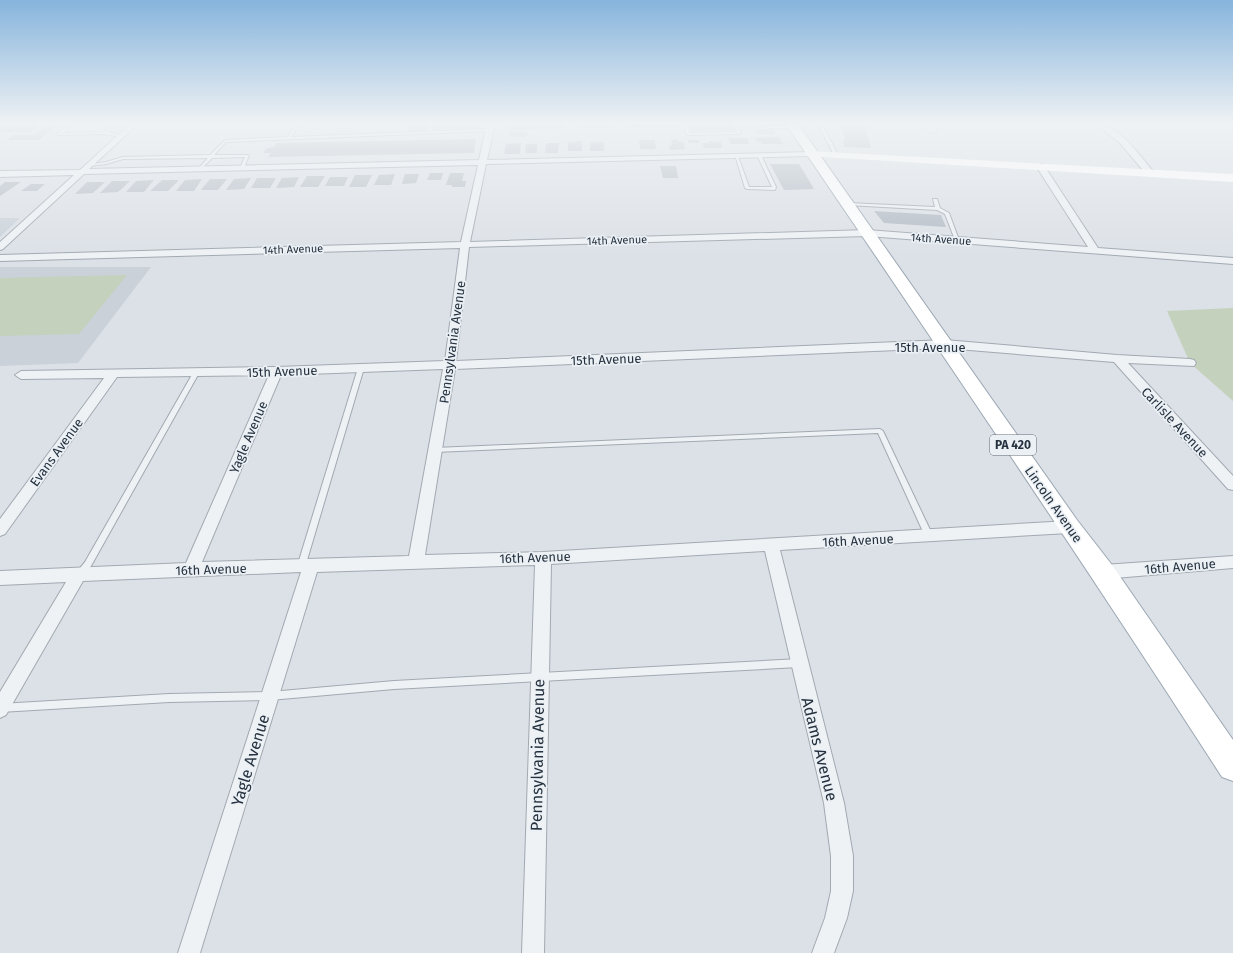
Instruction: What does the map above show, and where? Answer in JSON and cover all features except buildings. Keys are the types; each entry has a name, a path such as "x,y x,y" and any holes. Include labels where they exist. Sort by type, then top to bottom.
{"main road":[{"name":"Lincoln Avenue","path":"822,168 945,344 1069,527 1103,572 1233,766"}],"street":[{"path":"0,247 86,168"},
{"path":"0,174 222,168"},
{"name":"Pennsylvania Avenue","path":"416,561 450,366 465,244 481,168"},
{"path":"1042,168 1095,250"},
{"path":"1079,168 1233,178"},
{"path":"1146,168 1150,173"},
{"name":"14th Avenue","path":"0,258 867,233 1233,261"},
{"name":"15th Avenue","path":"21,375 112,375 450,366 945,344 1117,359 1190,363"},
{"name":"Carlisle Avenue","path":"1117,359 1233,485"},
{"name":"Yagle Avenue","path":"191,569 277,371"},
{"name":"Evans Avenue","path":"0,530 112,375"},
{"name":"16th Avenue","path":"0,578 191,569 306,567 416,561 543,558 1069,527"},
{"name":"Adams Avenue","path":"770,545 834,803 842,856 842,890 836,918 823,953"},
{"name":"Pennsylvania Avenue","path":"533,953 543,558"},
{"name":"16th Avenue","path":"1103,572 1233,562"},
{"name":"Yagle Avenue","path":"189,953 270,696 306,567"},
{"path":"0,708 79,574"}],"lane":[{"path":"740,168 747,188 772,188 774,187 765,168"},
{"path":"935,200 938,209"},
{"path":"848,204 938,209 947,212 957,240"},
{"path":"306,567 361,368"},
{"path":"79,574 88,564 196,373"},
{"path":"435,450 880,431 930,536"},
{"path":"0,708 169,698 270,696 394,685 800,663"}],"shaded area":[{"path":"0,218 20,218 0,237"},
{"path":"0,267 151,267 78,363 0,366"}],"green space":[{"path":"127,275 79,334 0,336 0,278"},
{"path":"1233,308 1233,401 1190,363 1167,311"}]}
